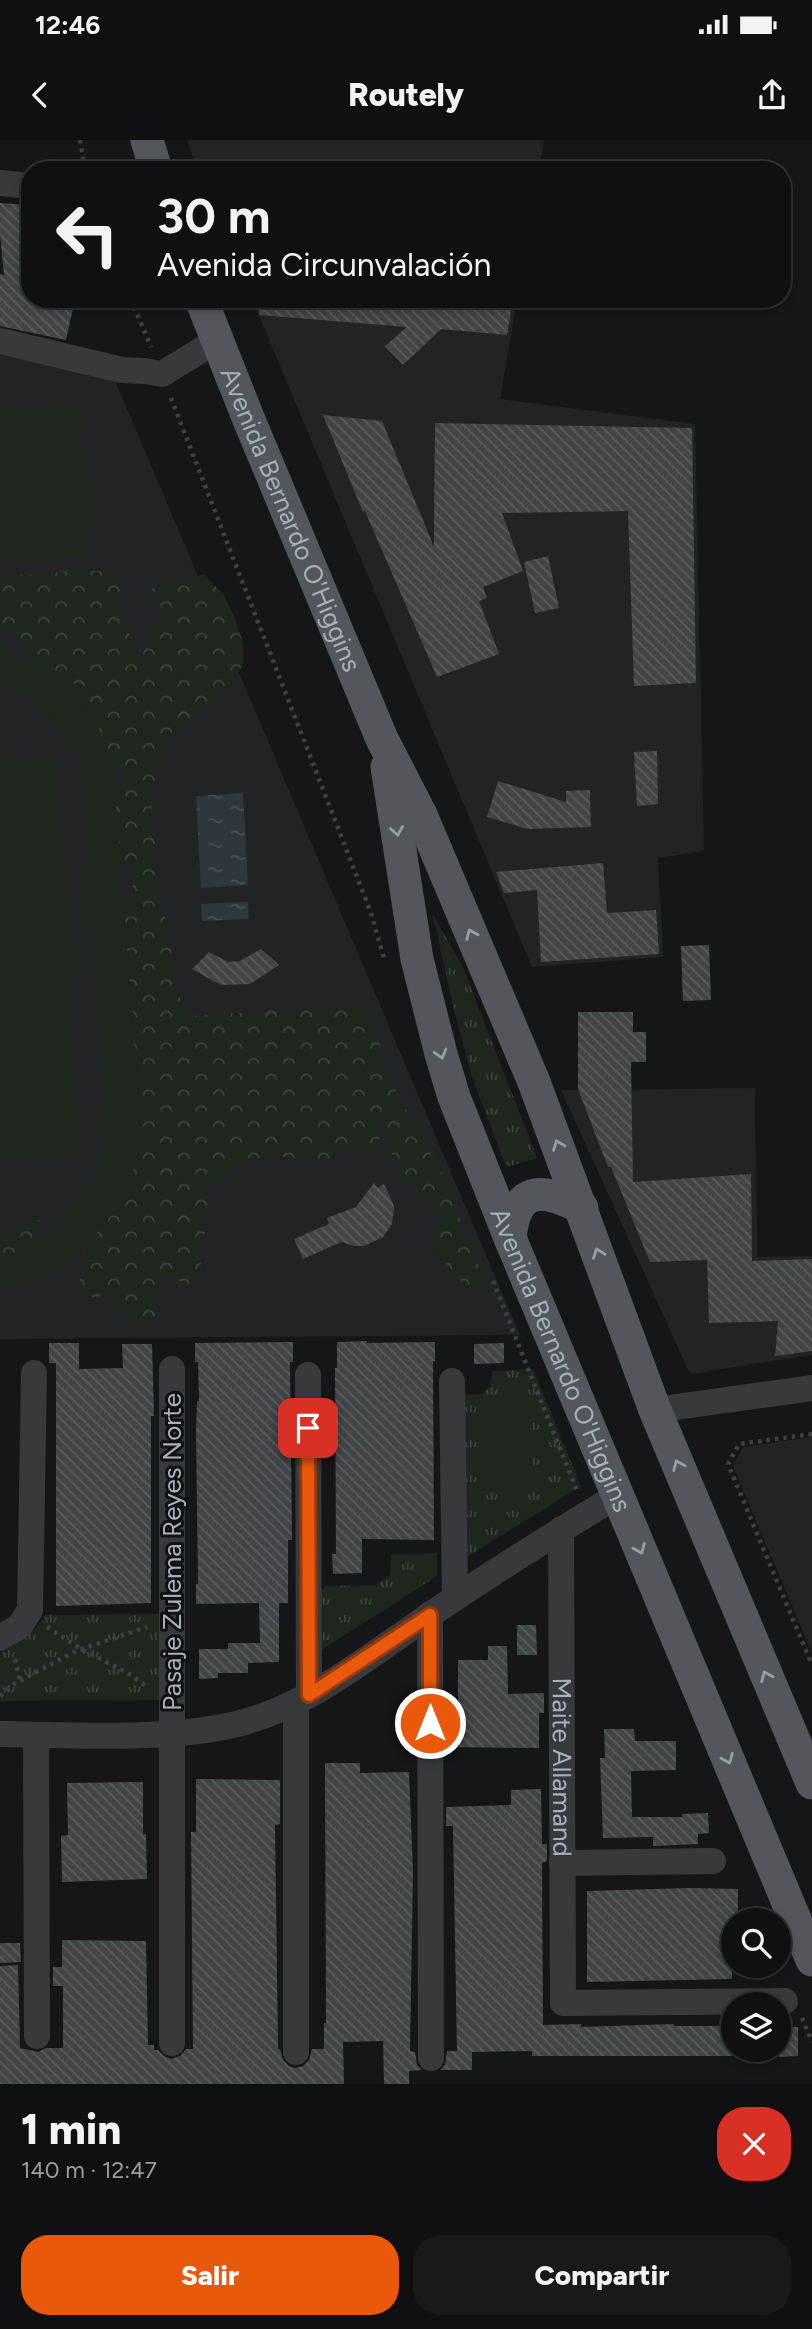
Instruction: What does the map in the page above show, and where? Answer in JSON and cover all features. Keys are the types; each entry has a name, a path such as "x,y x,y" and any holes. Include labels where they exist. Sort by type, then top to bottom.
{"main road":[{"name":"Avenida Bernardo O'Higgins","path":"204,308 382,739 421,815 534,1082 655,1410 812,1783"},
{"name":"Avenida Bernardo O'Higgins","path":"382,739 417,959 454,1097 617,1496 812,1960"},
{"path":"510,1238 517,1209 534,1195 545,1193 560,1197 582,1208"}],"street":[{"path":"0,183 21,185"},
{"path":"0,341 122,370 145,370 162,374 216,341"},
{"name":"Pasaje Zulema Reyes Norte","path":"172,1369 172,2043"},
{"path":"6,1646 30,1610 34,1373"},
{"path":"296,2052 308,1375"},
{"path":"452,1381 455,1598"},
{"path":"655,1410 812,1388"},
{"path":"0,1734 172,1734 238,1724 302,1699 561,1529 617,1496"},
{"name":"Maite Allamand","path":"561,1529 563,2003 721,2002"},
{"path":"430,1615 431,2058"},
{"path":"36,1735 37,2036"},
{"path":"562,1863 713,1861"}],"path":[{"path":"80,140 84,161"},
{"path":"812,1434 739,1444 728,1464 812,1665"},
{"path":"37,1620 81,1649 128,1673 148,1688"},
{"path":"0,1696 20,1681 81,1649 154,1624"},
{"path":"6,1646 20,1681"}],"shaded area":[{"path":"187,140 544,140 540,161 195,161"},
{"path":"256,308 515,308 500,399 695,424 704,851 658,858 663,957 532,967"},
{"path":"0,345 111,371 520,1335 0,1339"},
{"path":"755,1088 757,1257 812,1256 812,1355 690,1374 561,1090"},
{"path":"812,1437 812,1653 733,1466 743,1447"}],"green space":[{"path":"80,404 90,558 0,564 0,410"},
{"path":"65,571 106,571 120,576 124,590 113,599 142,662 146,638 160,617 152,589 168,580 204,575 224,595 243,643 243,664 230,687 167,741 157,769 151,812 157,832 156,869 182,1010 192,1016 359,1005 372,1021 395,1089 442,1174 487,1286 468,1296 462,1282 429,1244 440,1206 428,1201 403,1178 393,1161 390,1143 380,1124 379,1146 366,1153 349,1150 327,1159 266,1156 235,1166 210,1187 200,1271 189,1284 165,1277 148,1291 160,1311 146,1327 127,1320 109,1294 94,1298 78,1291 88,1232 105,1203 111,912 132,893 134,879 129,864 110,856 106,803 122,784 119,764 98,755 95,735 100,720 84,713 72,703 75,685 67,677 58,691 36,671 38,655 24,651 20,630 12,634 0,632 0,578 17,574 39,576"},
{"path":"0,647 33,662 62,684 94,718 112,759 141,1125 139,1149 132,1173 119,1202 100,1229 58,1268 34,1280 0,1290 0,1258 39,1241 71,1212 93,1175 103,1134 79,763 67,736 49,714 26,697 0,684"},
{"path":"58,755 81,1156 0,1161 0,759"},
{"path":"433,915 462,965 537,1158 506,1167 472,1077"},
{"path":"39,1220 45,1227 34,1252 0,1263 0,1234"},
{"path":"533,1369 581,1486 462,1560 464,1395 482,1394 490,1386 493,1371"},
{"path":"529,1400 532,1491 477,1490 476,1401"},
{"path":"437,1553 437,1576 318,1652 318,1599 325,1586 375,1585 390,1575 391,1554"},
{"path":"162,1614 161,1700 0,1701 0,1653 26,1637 45,1615"}],"water":[{"path":"243,793 248,885 201,888 196,796"},
{"path":"248,902 249,919 202,921 201,904"}],"building":[{"path":"0,203 21,204 21,308 73,308 66,340 0,326 0,274 4,275"},
{"path":"259,308 512,308 507,335 441,329 403,365 385,346 407,327 259,315"},
{"path":"323,415 382,421 434,547 435,423 692,428 696,683 634,686 628,511 502,513 523,571 483,587 487,598 479,601 499,654 437,677"},
{"path":"548,556 559,608 535,613 524,562"},
{"path":"657,751 658,804 637,806 634,752"},
{"path":"498,781 566,802 566,791 590,790 591,827 528,829 487,817"},
{"path":"603,863 607,913 656,910 659,954 541,962 537,890 504,893 496,872"},
{"path":"709,945 711,1000 683,1001 681,946"},
{"path":"261,949 279,965 250,984 221,985 192,969 209,952 228,962 240,961"},
{"path":"578,1012 633,1012 633,1032 646,1032 646,1062 631,1062 633,1182 751,1174 752,1261 812,1259 812,1351 775,1356 778,1321 709,1323 707,1260 650,1262 611,1167 608,1167 578,1089"},
{"path":"374,1183 378,1188 384,1184 394,1206 392,1224 383,1237 364,1246 341,1242 303,1259 294,1239 329,1224 327,1218 356,1207"},
{"path":"293,1342 293,1362 290,1362 292,1540 288,1540 288,1603 279,1603 279,1662 248,1663 248,1673 218,1673 218,1678 199,1679 199,1649 228,1649 228,1643 260,1643 259,1603 196,1604 196,1430 199,1401 195,1343"},
{"path":"337,1342 435,1342 434,1540 362,1539 362,1573 333,1574 332,1554 336,1554"},
{"path":"49,1343 79,1343 79,1369 123,1368 122,1344 152,1344 154,1416 151,1416 151,1603 56,1606 56,1363 49,1363"},
{"path":"504,1343 504,1363 474,1364 474,1344"},
{"path":"517,1625 536,1625 537,1655 517,1655"},
{"path":"488,1646 507,1646 508,1694 544,1693 544,1713 539,1713 539,1748 446,1747 446,1712 458,1712 458,1660 488,1660"},
{"path":"604,1729 634,1729 635,1741 676,1741 676,1770 631,1771 632,1817 683,1817 682,1814 708,1813 709,1833 698,1834 698,1844 653,1846 653,1837 603,1838 600,1758 605,1758"},
{"path":"325,1763 360,1763 360,1773 409,1772 413,1871 410,2051 415,2052 417,2065 422,2070 409,2071 409,2084 384,2084 383,2041 343,2042 344,2084 0,2084 0,1966 18,1965 20,2048 38,2052 46,2048 63,2048 63,1986 53,1986 53,1967 62,1967 62,1940 146,1941 148,2045 154,2045 154,2050 171,2059 180,2056 186,2049 193,2049 191,1832 196,1832 196,1779 280,1780 280,1824 275,1825 278,2049 283,2060 295,2068 303,2066 309,2060 312,2049 324,2049"},
{"path":"143,1782 143,1834 146,1834 147,1879 62,1882 61,1836 68,1835 67,1783"},
{"path":"541,1789 542,1844 547,1844 547,1861 542,1863 543,2025 721,2026 721,2056 532,2056 532,2051 472,2052 472,2070 440,2070 445,2065 447,2051 457,2051 453,1826 446,1826 446,1807 511,1805 511,1790"},
{"path":"738,1889 738,1908 721,1908 721,1978 732,1979 587,1982 587,1891"},
{"path":"0,1943 20,1943 21,1962 0,1963"},
{"path":"791,2027 798,2027 798,2056 791,2056"}],"route":[{"path":"308,1428 309,1695 430,1615 430,1723"}]}
